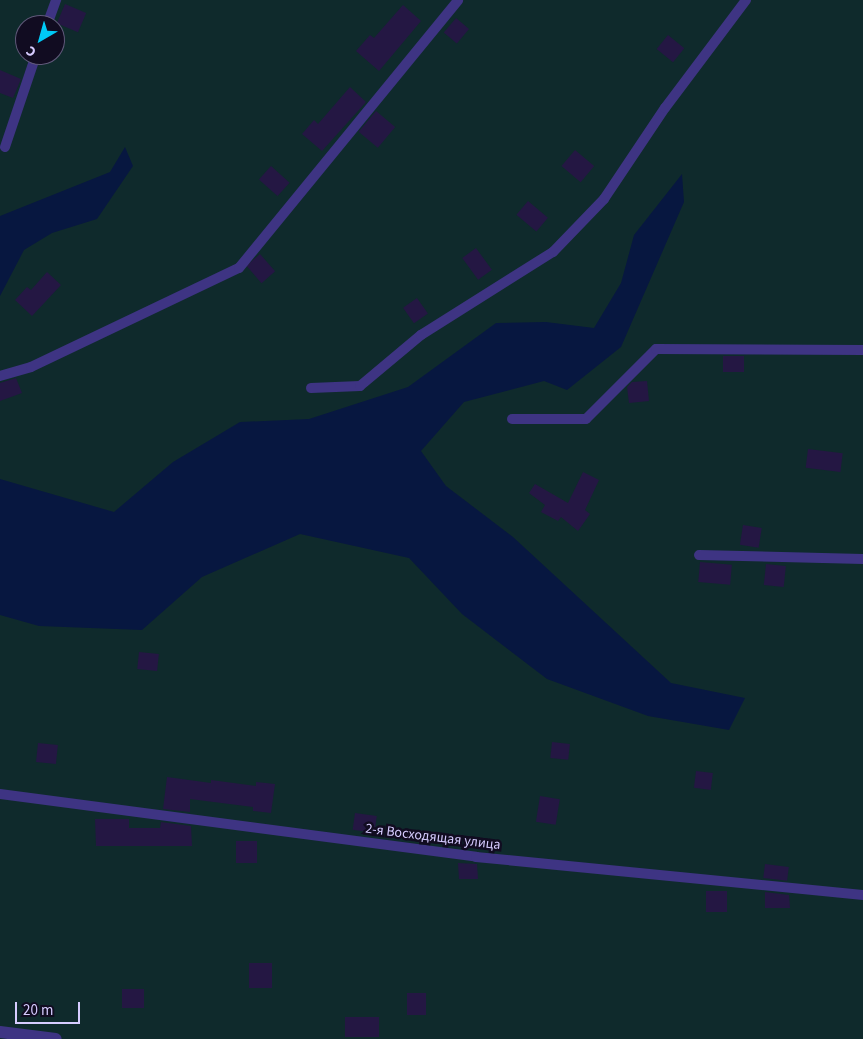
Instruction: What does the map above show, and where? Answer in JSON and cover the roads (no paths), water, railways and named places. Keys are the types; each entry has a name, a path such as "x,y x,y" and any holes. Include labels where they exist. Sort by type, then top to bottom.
{"street":[{"path":"0,1032 56,1039"}],"lane":[{"path":"51,15 56,0"},
{"path":"0,376 31,367 239,268 458,0"},
{"path":"311,388 360,386 421,335 553,252 604,199 665,108 746,0"},
{"path":"5,147 33,65"},
{"path":"512,419 586,419 656,349 863,350"},
{"path":"698,555 863,559"},
{"name":"2-я Восходящая улица","path":"0,794 476,857 863,896"}],"water":[{"path":"125,147 133,166 97,219 52,233 24,250 0,296 0,216 110,172"},
{"path":"682,174 684,202 621,347 567,390 544,381 464,402 421,451 446,486 513,537 671,683 745,698 729,730 648,716 547,679 462,614 409,558 300,534 202,577 142,630 39,626 0,615 0,479 114,512 173,462 240,422 309,419 408,387 496,323 546,322 594,328 621,283 634,235"}]}
